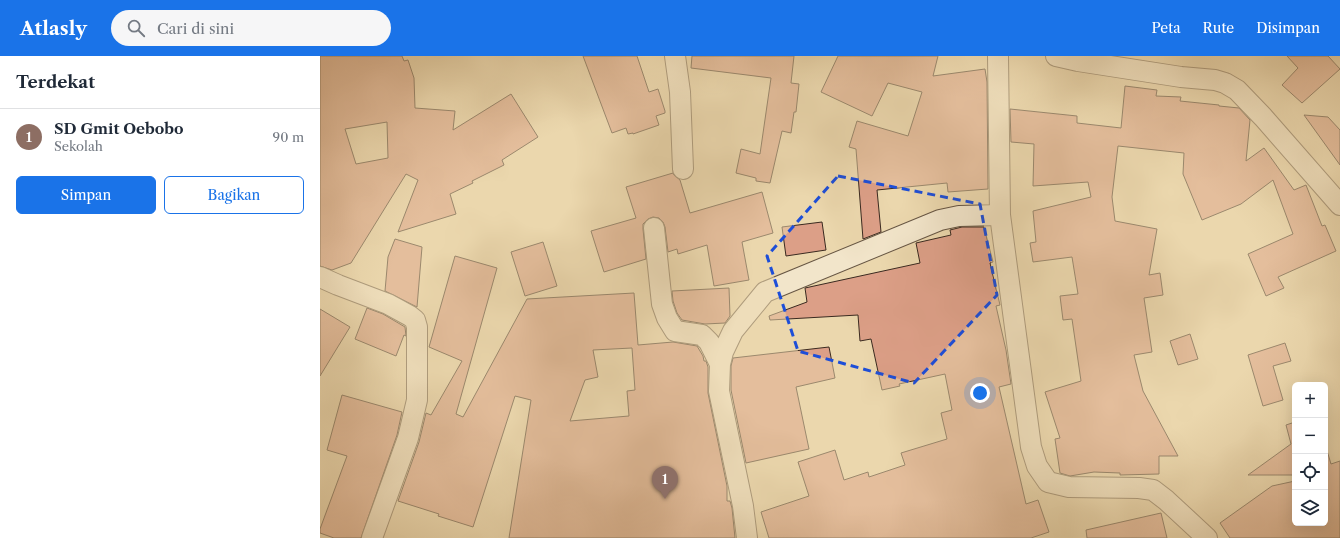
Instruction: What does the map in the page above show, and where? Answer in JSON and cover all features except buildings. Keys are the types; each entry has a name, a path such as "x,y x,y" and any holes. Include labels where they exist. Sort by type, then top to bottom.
{"street":[{"path":"675,56 680,92 683,169"},
{"path":"998,56 1000,215 1031,447 1037,466 1048,482 1069,487 1139,488 1153,490 1207,538"},
{"path":"1056,56 1086,63 1181,77 1215,80 1225,83 1237,90 1263,117 1340,205"},
{"path":"747,538 743,506 719,391 720,364 723,352 733,332 765,292 940,220 959,216 1000,215"},
{"path":"654,228 662,304 667,318 675,331 702,335 709,342 720,364"},
{"path":"320,277 388,304 410,316 415,320 417,327 417,400 408,438 372,538"}],"highlighted area":[{"path":"838,176 980,204 997,295 914,383 798,351 767,256"}],"place":[{"name":"SD Gmit Oebobo","path":"665,499"}]}
